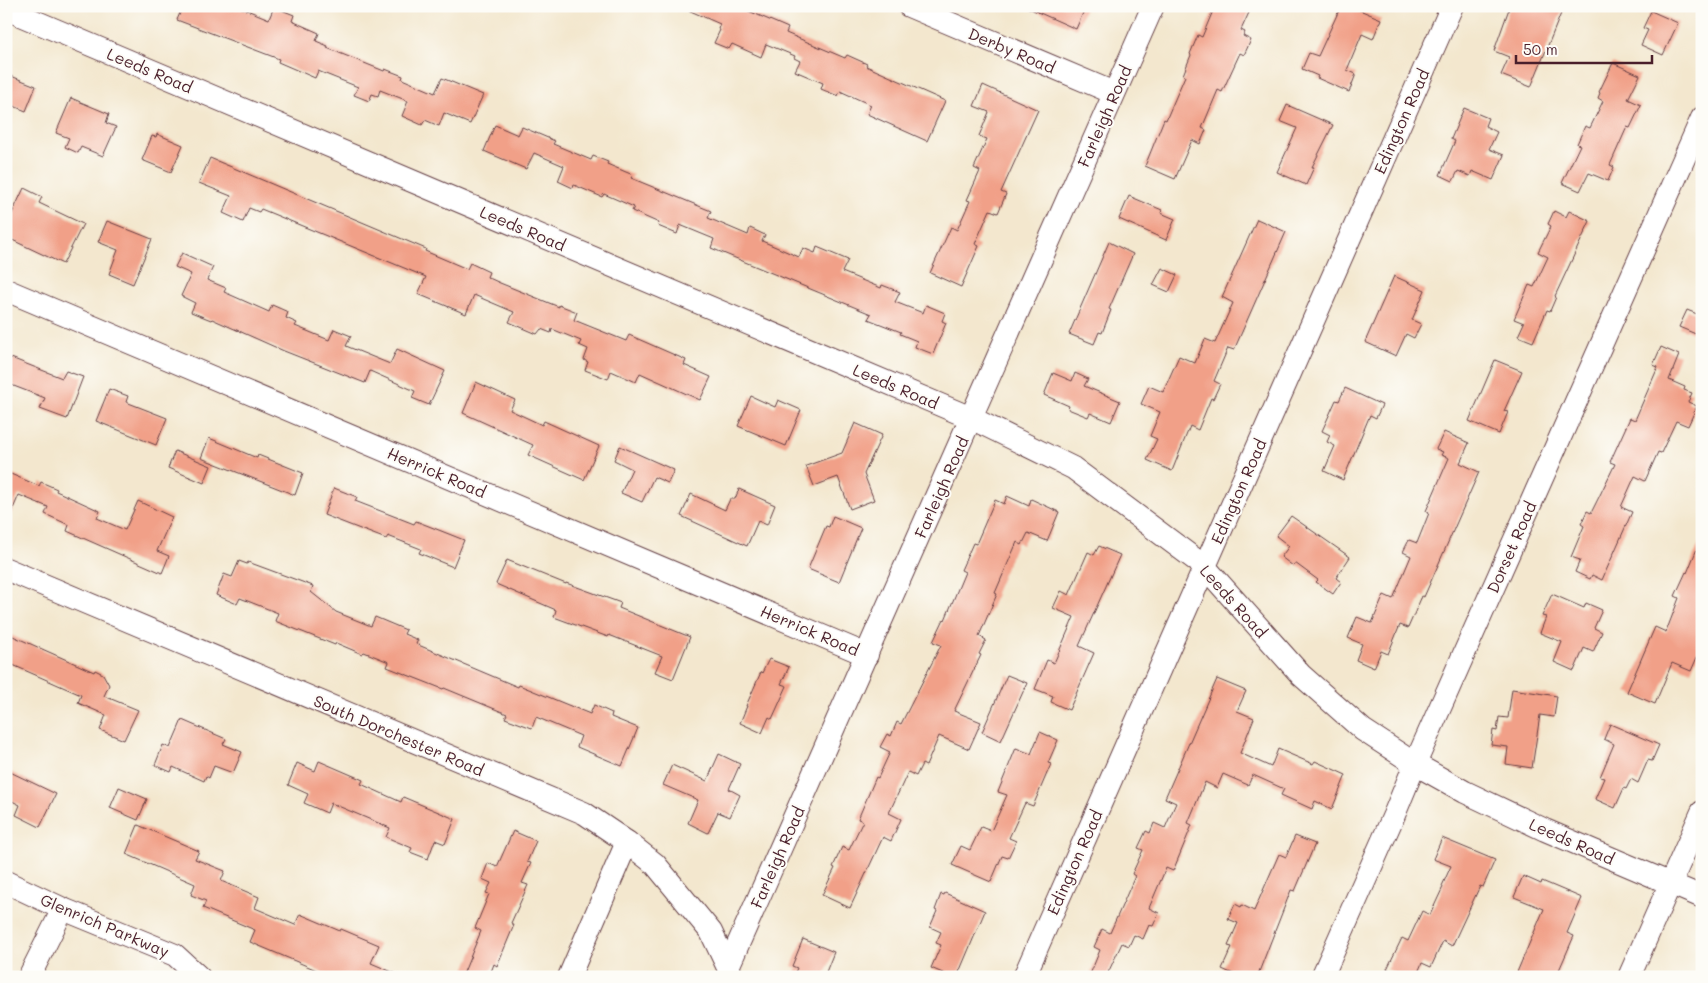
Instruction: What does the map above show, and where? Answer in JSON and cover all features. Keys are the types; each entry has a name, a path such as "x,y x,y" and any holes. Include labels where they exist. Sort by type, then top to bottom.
{"street":[{"name":"Derby Road","path":"909,6 1114,93"},
{"name":"Farleigh Road","path":"730,972 867,655 1153,6"},
{"name":"Edington Road","path":"1024,977 1452,6"},
{"name":"Leeds Road","path":"6,10 971,418 1073,468 1204,566 1301,675 1363,730 1415,764 1465,792 1545,830 1702,897"},
{"name":"Dorset Road","path":"1322,977 1702,118"},
{"name":"Herrick Road","path":"6,290 867,655"},
{"name":"South Dorchester Road","path":"6,569 584,813 627,842 655,864 711,932 730,972"},
{"path":"1629,977 1702,812"},
{"path":"569,977 627,842"},
{"name":"Glenrich Parkway","path":"6,882 64,909 175,955 199,977"},
{"path":"29,977 64,909"}],"building":[{"path":"183,6 237,6 269,19 274,7 294,15 292,21 319,33 316,41 328,46 327,48 384,71 385,69 403,76 402,79 435,93 442,78 483,95 470,124 444,113 439,126 425,120 422,125 402,116 408,101 380,90 378,96 372,94 369,101 354,95 358,87 318,71 315,78 278,62 279,59 177,20"},
{"path":"679,6 737,6 788,28 786,33 845,58 847,55 867,64 866,66 945,101 927,141 867,114 871,105 840,91 838,96 821,89 823,83 795,71 800,61 794,58 795,56 766,44 761,57 732,44 729,49 714,43 720,30 718,29 720,24"},
{"path":"1024,6 1086,6 1076,29"},
{"path":"1215,6 1252,6 1241,30 1245,32 1243,36 1251,40 1244,55 1240,53 1222,92 1218,90 1202,128 1206,130 1200,144 1192,140 1175,179 1145,166 1164,119 1166,120 1185,76 1183,75 1198,35 1202,37"},
{"path":"1341,6 1350,6 1381,19 1373,39 1362,34 1347,70 1356,74 1349,92 1302,69 1309,53 1318,56"},
{"path":"1510,6 1564,6 1531,87 1501,75 1509,57 1494,51"},
{"path":"1651,11 1678,23 1663,55 1641,45 1648,30 1643,28"},
{"path":"1613,63 1640,75 1628,99 1641,105 1630,128 1627,127 1610,165 1614,167 1608,181 1589,173 1580,191 1562,183 1580,145 1577,144 1585,126 1590,128 1603,101 1598,98 1599,92"},
{"path":"6,74 36,86 26,111 6,103"},
{"path":"983,85 1038,110 1001,192 1006,194 998,213 990,210 975,244 979,246 961,287 930,273 951,227 957,230 970,201 967,200 980,171 974,168 987,139 979,136 989,112 974,106"},
{"path":"71,98 109,114 106,123 116,127 103,156 81,147 78,153 65,147 69,138 56,133"},
{"path":"1287,105 1333,125 1312,167 1314,167 1306,185 1277,172 1297,128 1280,121"},
{"path":"1464,108 1488,118 1485,126 1497,132 1489,149 1504,155 1493,180 1472,171 1470,176 1458,171 1453,181 1440,175 1455,141 1451,139"},
{"path":"495,125 518,135 522,127 555,141 553,144 591,160 593,156 608,162 607,164 633,175 631,178 711,211 708,218 748,235 750,228 765,235 762,241 799,257 803,248 815,253 817,247 848,260 842,272 881,288 882,285 900,292 895,302 923,313 926,305 945,313 942,321 946,323 933,354 915,347 917,341 900,334 901,332 868,319 871,314 711,248 714,239 680,225 677,234 658,226 659,223 632,211 634,207 604,194 602,197 574,185 573,188 558,181 564,166 534,153 526,169 484,151"},
{"path":"157,134 183,145 171,172 142,160 152,136 156,137"},
{"path":"210,158 426,249 425,251 467,269 470,263 489,272 487,277 500,283 559,307 559,305 577,312 574,320 626,341 629,335 686,360 684,365 711,377 700,400 640,373 636,382 611,371 608,379 585,370 588,362 584,360 588,349 579,345 581,341 552,329 551,333 541,329 537,334 509,322 514,312 474,295 466,314 418,294 426,277 261,209 259,212 249,208 243,222 223,213 231,196 199,183"},
{"path":"24,188 42,197 39,203 83,224 63,264 6,237 6,226"},
{"path":"1129,196 1162,210 1161,213 1175,219 1166,240 1119,219"},
{"path":"1554,211 1566,217 1569,211 1590,221 1555,296 1550,311 1547,310 1533,342 1518,336 1524,323 1514,319 1529,285 1534,287 1548,257 1538,252 1551,226 1548,224"},
{"path":"1257,219 1286,232 1234,350 1228,348 1214,381 1220,384 1213,399 1211,398 1198,430 1190,426 1172,471 1147,460 1157,439 1150,436 1160,412 1141,404 1149,386 1163,392 1179,356 1195,363 1205,339 1215,343 1233,303 1222,297"},
{"path":"107,221 152,239 133,284 109,274 118,250 98,242"},
{"path":"1109,242 1133,254 1109,309 1111,310 1102,333 1099,332 1094,344 1069,334"},
{"path":"182,253 213,267 207,280 226,288 224,292 269,312 272,305 288,312 286,318 297,323 295,326 329,340 334,329 351,336 346,346 390,364 397,349 445,371 429,405 412,398 415,391 370,371 365,383 191,312 195,303 181,296 191,274 175,267"},
{"path":"1162,268 1177,275 1169,292 1153,285"},
{"path":"1394,276 1425,290 1412,320 1421,324 1414,338 1406,334 1396,356 1365,342"},
{"path":"1687,310 1702,316 1702,327 1698,335 1679,327"},
{"path":"1661,347 1679,355 1669,380 1685,387 1684,390 1692,393 1688,402 1697,406 1688,426 1676,421 1661,453 1658,452 1645,481 1635,476 1621,507 1632,512 1602,580 1592,575 1590,579 1575,572 1580,560 1571,557 1584,526 1581,524 1587,511 1591,513 1615,464 1610,462 1630,418 1635,420 1658,367 1653,365"},
{"path":"6,356 62,378 66,371 83,377 67,419 40,409 45,398 6,383"},
{"path":"1495,360 1522,371 1504,411 1508,412 1499,434 1469,421"},
{"path":"1053,373 1072,381 1075,373 1088,379 1084,386 1120,401 1111,422 1090,413 1088,417 1068,409 1069,406 1044,395"},
{"path":"476,382 515,400 510,410 542,425 544,421 599,446 584,480 528,455 533,445 463,413"},
{"path":"1345,388 1382,405 1376,418 1370,415 1343,480 1324,471 1335,446 1327,442 1330,435 1322,431 1336,400 1339,401"},
{"path":"109,389 128,396 126,402 167,418 156,445 96,421"},
{"path":"751,396 775,407 778,400 801,410 786,446 738,426"},
{"path":"855,423 882,435 864,474 874,500 850,509 838,477 814,486 806,466 842,453"},
{"path":"1444,432 1469,443 1460,463 1479,472 1424,597 1422,596 1408,628 1400,625 1388,654 1381,651 1374,668 1356,660 1362,644 1348,638 1357,617 1372,623 1384,595 1393,599 1411,556 1403,552 1409,540 1417,543 1429,513 1426,511 1449,458 1441,455 1443,452 1436,449"},
{"path":"209,438 257,458 258,455 303,473 295,495 201,458"},
{"path":"620,446 674,470 668,483 654,477 642,502 621,493 632,469 614,460"},
{"path":"175,451 211,466 204,483 168,468"},
{"path":"6,472 39,486 41,482 57,489 56,491 100,511 97,518 125,530 138,501 172,517 157,551 169,556 162,573 67,531 69,525 45,514 48,507 19,495 6,525"},
{"path":"334,488 357,497 355,501 414,524 416,521 464,540 453,567 419,553 421,549 388,536 386,539 324,515"},
{"path":"739,489 775,505 767,525 758,521 747,546 681,516 691,494 725,510 730,499 735,499"},
{"path":"1007,496 1029,506 1031,499 1059,512 1047,541 1028,533 1022,545 1017,542 979,636 986,640 979,654 981,655 954,711 981,722 969,749 939,736 926,766 922,764 916,776 908,772 889,813 901,819 891,841 883,837 850,908 822,895 835,868 833,867 842,847 849,850 863,821 858,819 876,777 878,778 890,752 880,747 887,734 891,736 897,722 901,724 941,645 933,642 945,620 965,572 961,570 973,543 976,544 995,500 1004,504"},
{"path":"833,516 861,528 839,582 808,569 826,526 829,527"},
{"path":"1291,516 1350,557 1336,578 1341,582 1333,594 1295,563 1293,566 1281,557 1289,546 1276,536"},
{"path":"1701,539 1702,646 1691,671 1672,663 1655,704 1627,692 1655,627 1666,632 1679,598 1675,596"},
{"path":"1099,546 1120,555 1079,646 1094,653 1069,710 1051,702 1053,696 1035,689 1047,660 1054,663 1074,617 1053,608 1061,591 1069,595 1088,552 1094,555"},
{"path":"507,560 566,584 621,603 619,608 690,637 673,679 655,672 662,656 609,635 608,637 554,617 556,610 496,584"},
{"path":"239,561 247,564 248,562 313,586 311,592 336,612 371,626 375,617 406,630 404,634 418,640 416,644 518,687 519,685 590,714 594,705 612,713 611,717 638,728 622,766 577,747 581,736 536,717 532,728 505,718 507,714 387,667 389,662 364,652 362,654 336,643 335,645 275,621 278,613 240,598 237,604 216,595 224,574 232,577"},
{"path":"1552,594 1584,608 1586,603 1602,610 1594,628 1602,632 1593,652 1584,648 1574,671 1554,662 1562,642 1540,633 1546,617 1542,616"},
{"path":"6,633 94,672 95,670 103,674 109,685 104,696 138,710 124,740 100,730 106,715 78,703 81,695 6,662"},
{"path":"769,659 789,667 781,684 787,686 772,719 769,717 762,733 740,723 761,672"},
{"path":"1007,675 1027,683 1001,741 982,732"},
{"path":"1217,679 1246,691 1237,711 1254,718 1240,753 1271,767 1278,749 1313,764 1315,761 1346,775 1332,809 1315,801 1312,809 1281,795 1284,789 1253,775 1248,785 1223,774 1217,788 1205,782 1188,823 1192,825 1173,871 1166,868 1149,908 1159,913 1153,926 1149,925 1143,939 1134,935 1129,946 1122,943 1106,977 1089,977 1100,950 1094,947 1102,929 1110,933 1135,876 1132,874 1143,850 1138,848 1146,831 1150,833 1154,823 1165,828 1176,803 1165,798"},
{"path":"1512,689 1557,696 1554,717 1540,715 1532,768 1506,764 1508,747 1491,745 1493,730 1497,731 1499,717 1508,718"},
{"path":"182,720 226,739 223,744 242,752 233,773 214,766 209,778 206,776 204,781 173,767 171,772 155,765 163,745 170,748"},
{"path":"1610,724 1659,745 1652,761 1648,760 1638,783 1631,779 1626,789 1624,788 1615,808 1595,799 1604,778 1600,777 1614,744 1604,739"},
{"path":"1040,732 1058,740 1048,763 1051,764 1033,806 1025,803 1009,838 1016,841 1008,858 1002,856 991,882 952,865 961,846 970,850 981,827 991,831 1007,795 998,792 1016,748 1031,754"},
{"path":"719,754 740,764 729,789 740,795 730,817 718,812 708,833 688,823 698,800 663,785 672,765 707,781"},
{"path":"319,761 363,780 361,784 401,802 403,797 455,819 445,844 435,840 428,859 410,852 412,848 386,837 390,828 331,803 327,813 304,803 308,794 288,785 297,763 315,771"},
{"path":"6,770 56,794 40,827 16,815 20,805 6,798"},
{"path":"119,787 147,799 138,820 110,808"},
{"path":"138,825 199,851 195,859 225,871 221,881 259,897 255,908 295,925 300,914 379,945 371,963 404,977 333,977 250,942 255,930 203,908 206,901 191,895 195,884 126,854"},
{"path":"513,831 536,841 527,862 531,863 522,883 528,885 511,923 514,925 497,966 494,964 489,977 462,977 481,931 475,928 489,894 486,893 491,883 482,879 488,863 497,867"},
{"path":"1295,836 1315,844 1295,891 1291,890 1257,977 1240,977 1222,969 1232,947 1228,946 1238,923 1228,919 1235,904 1254,911 1279,854 1286,857"},
{"path":"1442,838 1495,860 1483,887 1480,886 1452,946 1443,941 1431,967 1422,963 1416,977 1403,977 1387,969 1402,938 1408,941 1422,911 1430,915 1443,887 1451,866 1433,859"},
{"path":"1523,876 1541,884 1542,881 1582,898 1567,933 1574,936 1556,977 1515,977 1544,909 1514,897"},
{"path":"945,893 985,911 957,977 952,977 931,968 941,945 936,943 941,932 930,927 937,911 935,910 941,894 944,895"},
{"path":"803,939 834,952 824,977 793,977 797,968 792,966"}]}
